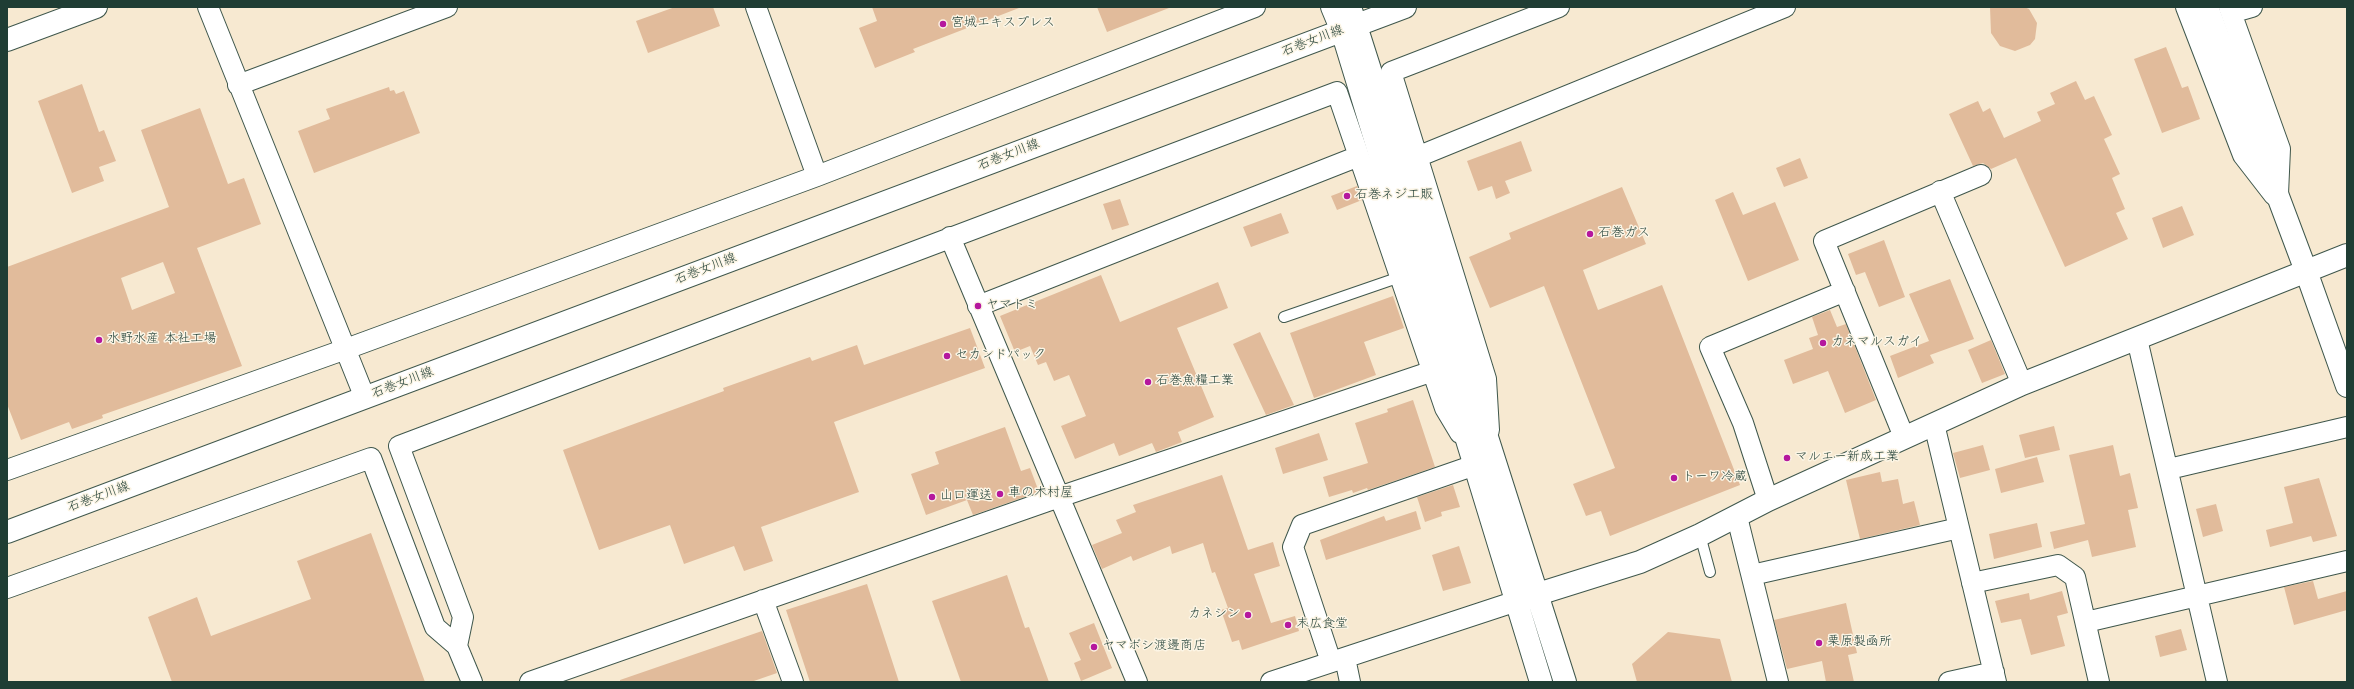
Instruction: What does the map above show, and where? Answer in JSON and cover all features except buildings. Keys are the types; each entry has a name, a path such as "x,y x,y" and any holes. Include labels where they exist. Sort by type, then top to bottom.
{"street":[{"path":"7,40 96,7"},
{"path":"208,7 238,85 365,398"},
{"path":"238,85 447,7"},
{"path":"756,7 818,176"},
{"path":"7,470 346,349 818,176 1255,7"},
{"path":"1332,7 1349,21 1478,453 1517,602 1541,682"},
{"name":"石巻女川線","path":"7,532 365,398 1349,21 1405,7"},
{"path":"1478,453 1486,378 1391,72 1558,7"},
{"path":"1417,157 1785,7"},
{"path":"2186,7 2243,155 2278,200"},
{"path":"2207,7 2278,200 2306,271 2347,386"},
{"path":"2252,7 2230,10 2280,149 2278,200"},
{"path":"458,646 463,617 399,446 1337,92 1446,408 1478,453 1538,594 1565,682"},
{"path":"978,306 1359,156"},
{"path":"1904,437 1824,241 1981,174"},
{"path":"1940,191 2022,384"},
{"path":"950,237 1137,682"},
{"path":"1271,682 1640,562 1738,517 1768,500 2022,384 2347,254"},
{"path":"1768,500 1743,423 1710,347 1845,291"},
{"path":"2137,339 2169,469 2217,682"},
{"path":"530,682 1059,497 1433,371"},
{"path":"1934,424 1995,677 1949,682"},
{"path":"2169,469 2347,427"},
{"path":"1350,682 1338,660 1293,547 1302,525 1478,453"},
{"path":"7,588 371,458 435,627 458,646 472,682"},
{"path":"1738,517 1778,682"},
{"path":"1752,574 1959,528"},
{"path":"2086,622 2347,561"},
{"path":"1972,583 2058,565 2074,577 2100,682"},
{"path":"764,600 793,682"}],"lane":[{"path":"1284,317 1400,276"},
{"path":"1700,535 1710,572"}],"place":[{"name":"宮城エキスプレス","path":"943,24"},
{"name":"石巻ネジ工販","path":"1347,196"},
{"name":"石巻ガス","path":"1590,234"},
{"name":"ヤマトミ","path":"978,306"},
{"name":"水野水産 本社工場","path":"99,340"},
{"name":"カネマルスガイ","path":"1823,343"},
{"name":"セカンドパック","path":"947,356"},
{"name":"石巻魚糧工業","path":"1148,382"},
{"name":"マルエー新成工業","path":"1787,458"},
{"name":"トーワ冷蔵","path":"1674,478"},
{"name":"車の木村屋","path":"1000,494"},
{"name":"山口運送","path":"932,497"},
{"name":"カネシン","path":"1248,615"},
{"name":"末広食堂","path":"1288,625"},
{"name":"栗原製凾所","path":"1819,643"},
{"name":"ヤマボシ渡邊商店","path":"1094,647"}]}
